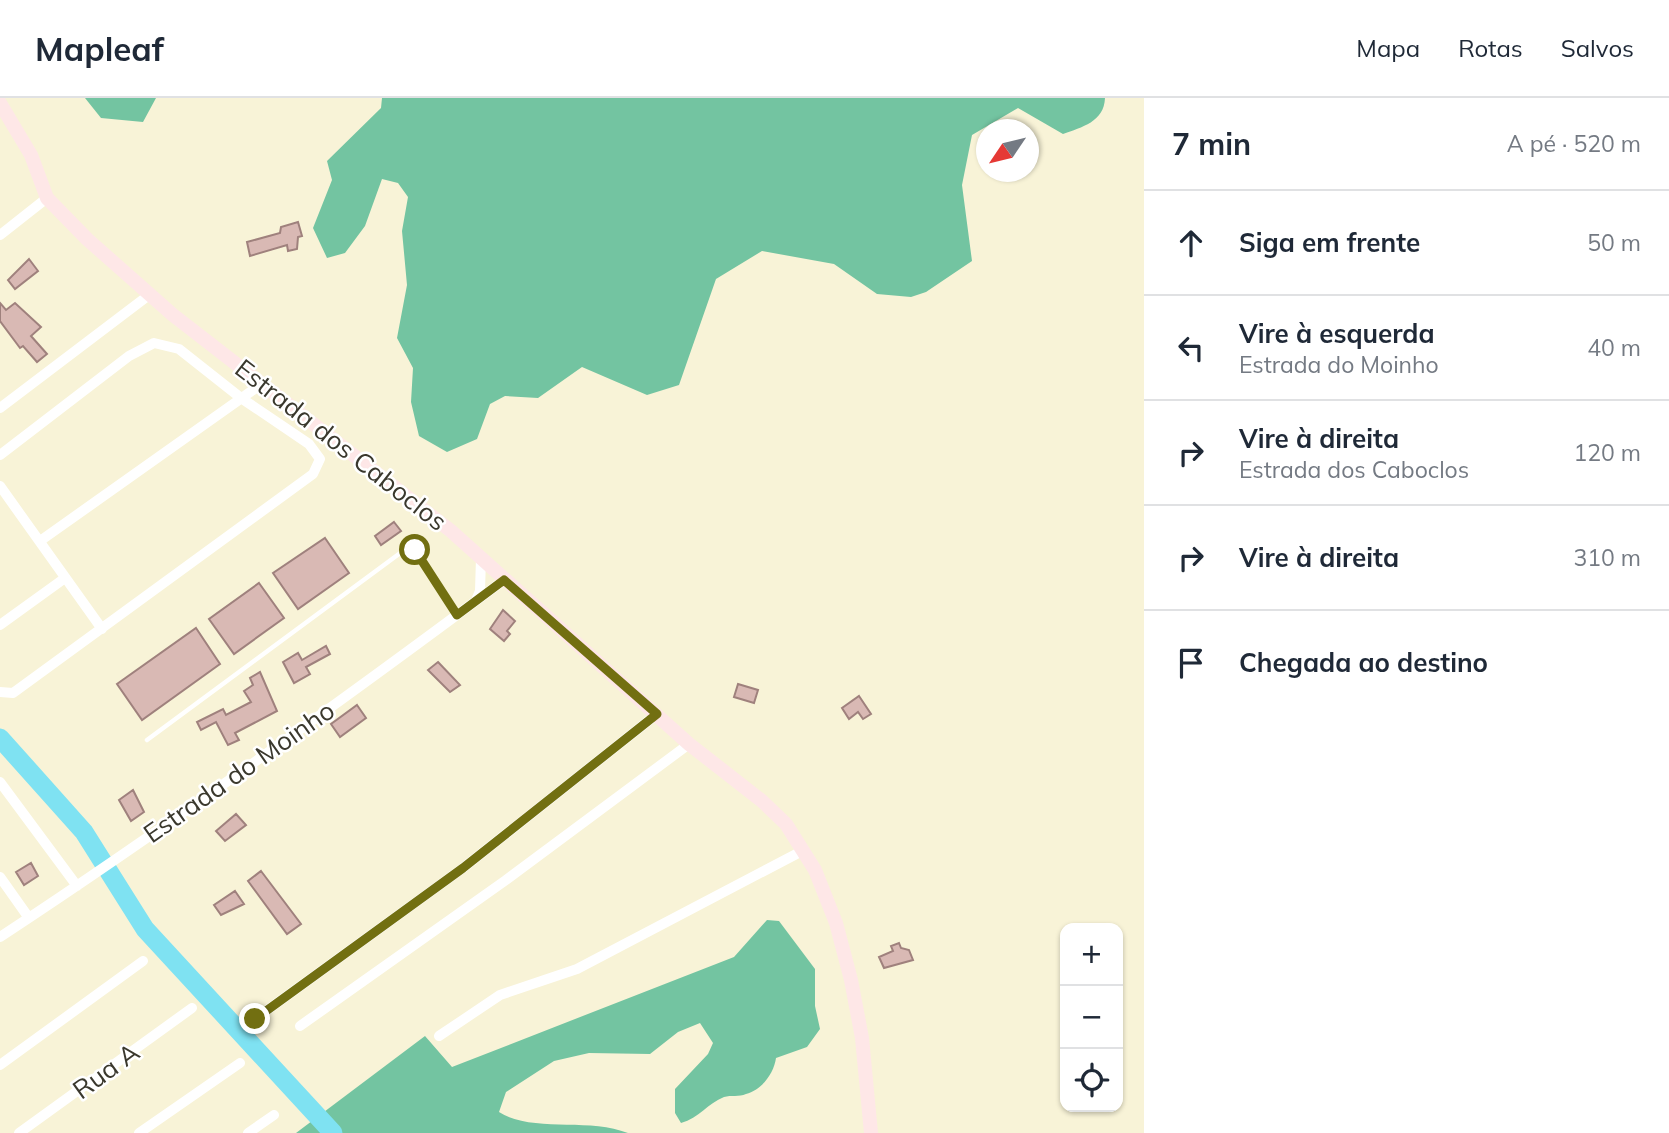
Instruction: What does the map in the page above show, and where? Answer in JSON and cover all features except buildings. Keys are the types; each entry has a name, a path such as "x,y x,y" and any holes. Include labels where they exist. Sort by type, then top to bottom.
{"street":[{"name":"Estrada dos Caboclos","path":"0,103 31,155 47,198 149,295 451,531 689,744 762,801 786,824 804,850 836,923 862,1038 871,1133"},
{"path":"0,235 47,198"},
{"path":"0,408 149,295"},
{"path":"0,455 129,356 154,344 178,349 241,398 309,444 320,459 313,474 102,629 13,693 0,692"},
{"path":"40,541 263,383"},
{"path":"0,486 102,629"},
{"path":"475,602 481,591 481,558"},
{"path":"0,625 65,578"},
{"name":"Estrada do Moinho","path":"0,937 94,875 354,692 504,580"},
{"path":"255,1019 463,868 657,714"},
{"path":"300,1026 506,880 689,744"},
{"path":"0,782 77,886"},
{"path":"439,1036 499,995 577,969 804,850"},
{"path":"0,877 29,918"},
{"path":"0,1065 143,961"},
{"name":"Rua A","path":"19,1133 192,1009"},
{"path":"139,1133 240,1063"},
{"path":"248,1133 274,1115"}],"lane":[{"path":"148,740 407,548 418,554 457,615"}],"green space":[{"path":"85,98 156,98 143,122 101,118"},
{"path":"382,98 1105,98 1101,113 1096,118 1063,134 1018,108 999,119 976,119 976,133 972,135 962,185 972,261 926,292 911,297 877,294 834,264 762,251 716,279 679,385 647,395 582,367 538,398 505,396 490,404 477,439 447,452 419,436 411,402 413,368 397,338 407,285 402,231 408,197 398,183 382,179 365,226 345,253 327,258 313,228 332,180 327,161 381,108"},
{"path":"767,920 779,921 815,969 815,1006 820,1029 807,1047 776,1058 766,1080 752,1092 724,1097 681,1123 675,1113 675,1089 708,1054 713,1043 700,1023 678,1032 650,1054 589,1053 554,1061 506,1092 499,1112 527,1122 596,1126 628,1133 296,1133 425,1036 452,1067 734,957"}],"waterway":[{"path":"0,738 84,832 145,929 333,1133"}],"route":[{"path":"255,1019 463,868 657,714 504,580 457,615 415,550"}]}
